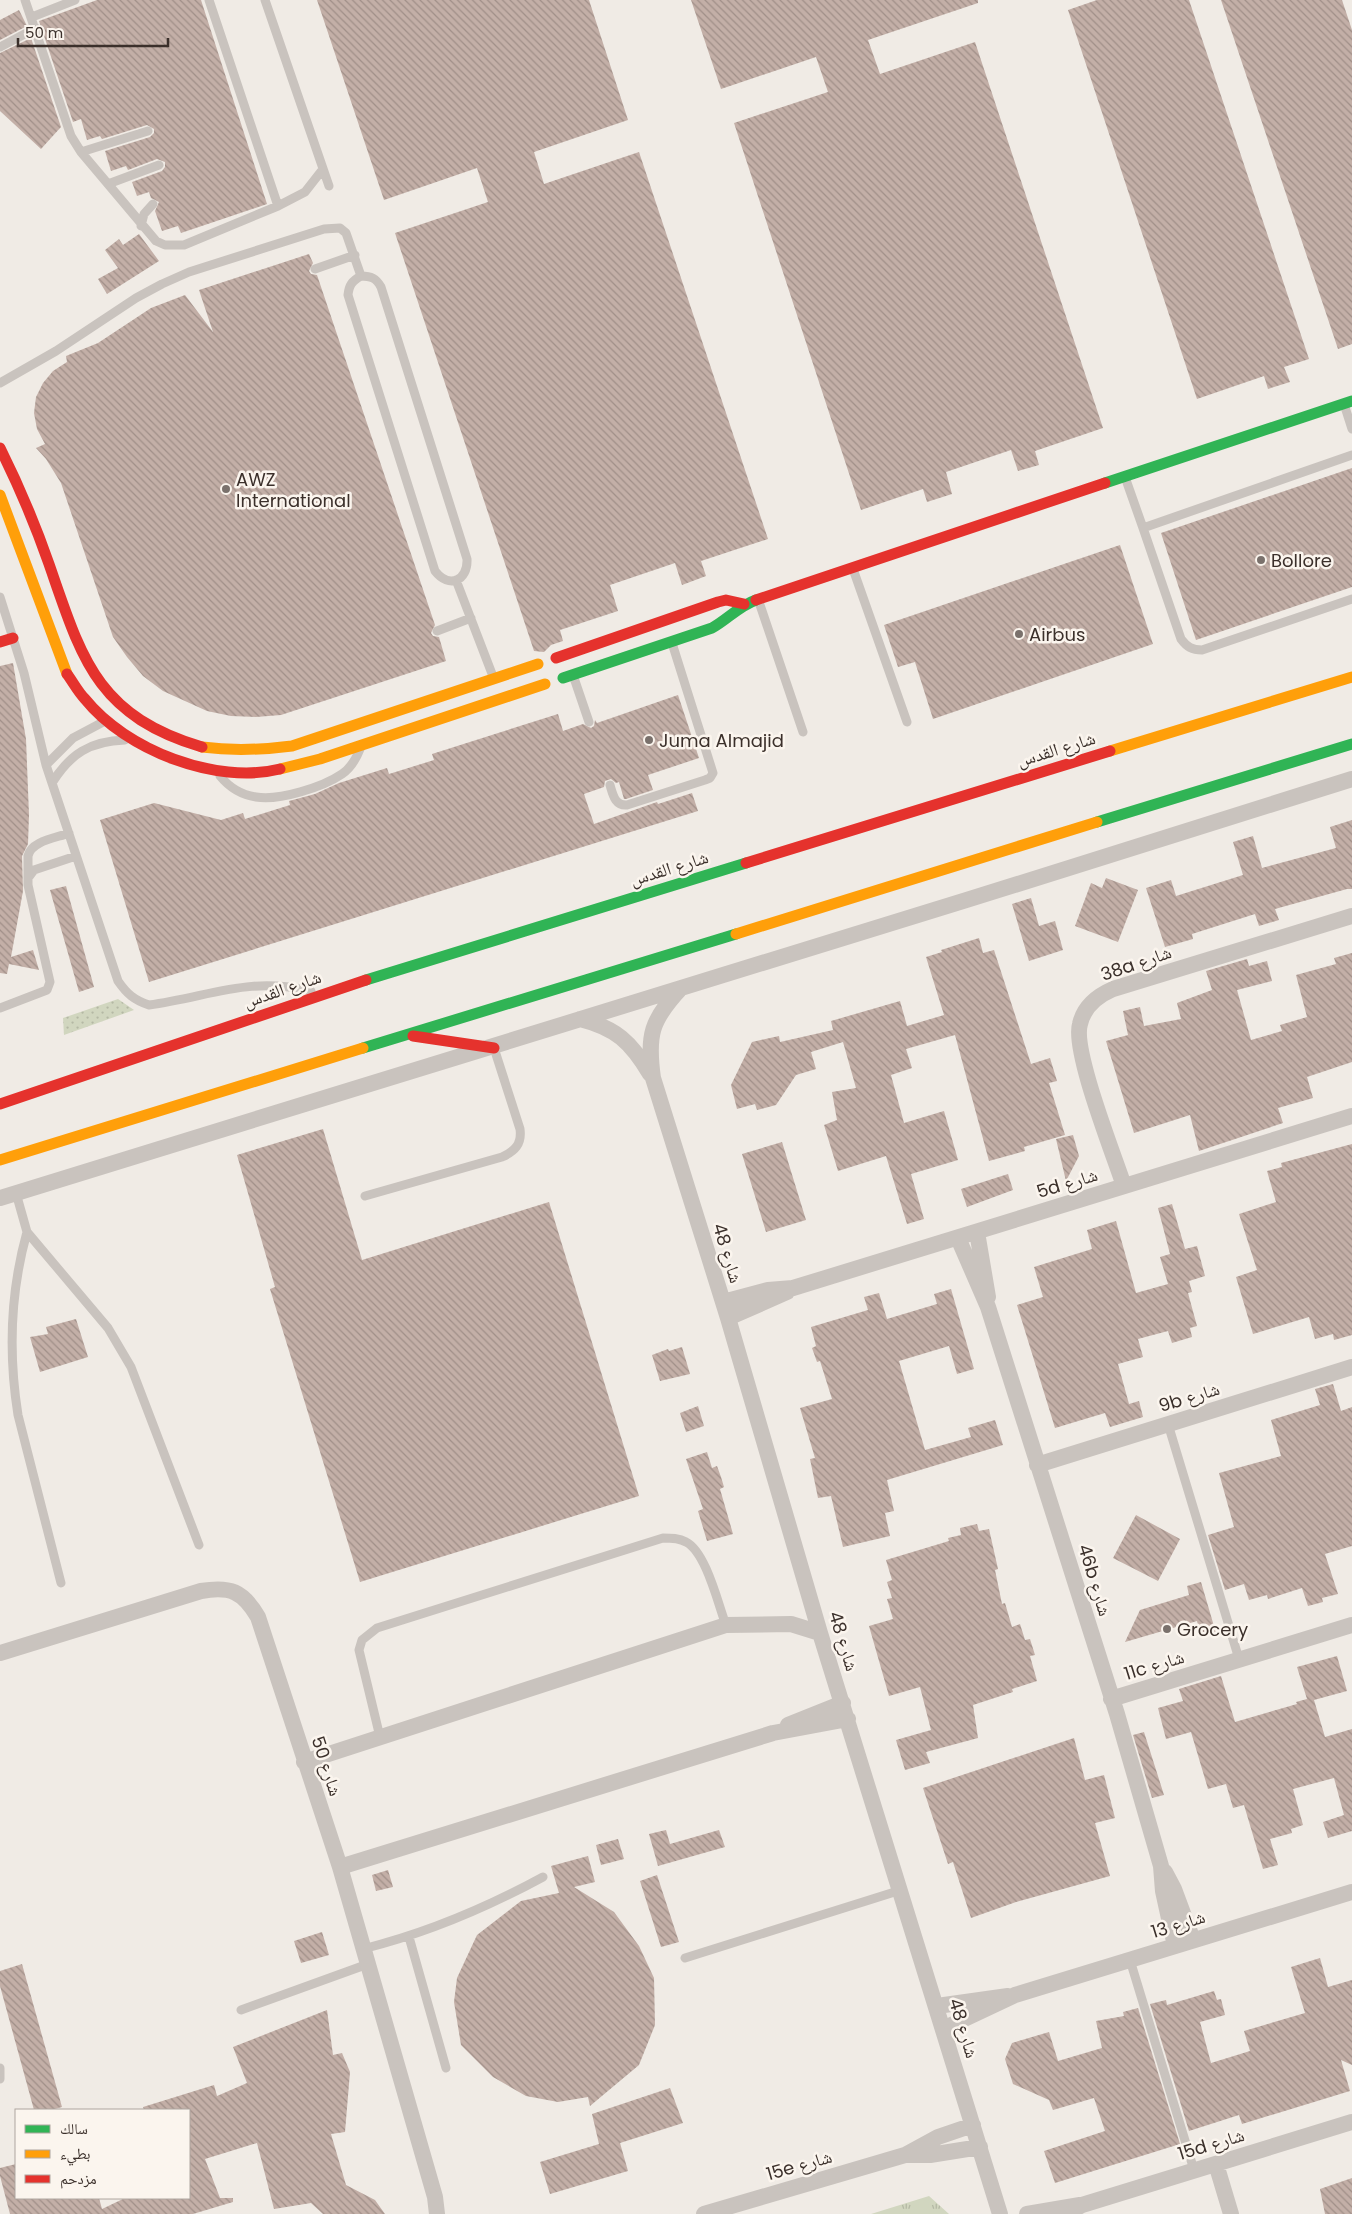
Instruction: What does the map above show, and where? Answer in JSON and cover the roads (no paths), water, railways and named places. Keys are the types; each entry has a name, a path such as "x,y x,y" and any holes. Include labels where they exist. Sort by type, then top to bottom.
{"main road":[{"path":"568,676 720,625 736,613 744,604 758,599 1348,402"},
{"path":"0,448 31,514 73,635 85,661 101,686 123,707 147,725 174,738 211,749 233,752 263,752 314,740 538,664"},
{"path":"0,495 66,672 85,700 107,720 134,740 166,758 214,771 265,773 297,766 361,746 545,684"},
{"path":"556,658 718,602 726,600 744,604"},
{"path":"0,642 13,638"},
{"name":"شارع القدس","path":"0,1104 322,993 1352,677"},
{"path":"494,679 502,698"},
{"path":"0,1160 1352,744"},
{"path":"406,1035 494,1048"}],"street":[{"path":"0,1198 494,1048 681,987 1352,779"},
{"name":"38a شارع","path":"1124,1186 1079,1049 1079,1024 1091,1002 1113,989 1352,916"},
{"name":"شارع 48","path":"681,987 655,1020 651,1038 653,1078 728,1318 820,1633 1000,2214"},
{"name":"شارع 48","path":"580,1019 599,1024 615,1032 631,1045 653,1078"},
{"name":"5d شارع","path":"723,1302 768,1290 793,1288 1352,1116"},
{"name":"46b شارع","path":"977,1232 985,1270 988,1307"},
{"name":"46b شارع","path":"958,1238 988,1307 1111,1699 1161,1866 1163,1891 1175,1946"},
{"name":"5d شارع","path":"728,1318 772,1300 793,1288"},
{"name":"9b شارع","path":"1037,1465 1352,1367"},
{"name":"شارع 50","path":"0,1654 202,1591 219,1588 236,1592 250,1602 258,1617 340,1867 435,2197 437,2214"},
{"path":"304,1762 726,1625 791,1624 820,1633"},
{"name":"11c شارع","path":"1111,1699 1352,1625"},
{"path":"773,1733 800,1719 843,1703"},
{"path":"340,1867 773,1733 848,1719"},
{"name":"46b شارع","path":"1161,1866 1174,1889 1193,1940"},
{"name":"شارع 13","path":"944,2029 1016,1995 1352,1892"},
{"name":"شارع 13","path":"936,2006 1016,1995"},
{"name":"15d شارع","path":"1027,2214 1082,2205 1352,2122"},
{"name":"15e شارع","path":"704,2214 905,2155 932,2139 973,2125"},
{"name":"15e شارع","path":"905,2155 930,2155 980,2147"},
{"path":"1216,2164 1231,2214"},
{"name":"شارع 50","path":"435,2197 446,2214"},
{"name":"15d شارع","path":"1066,2214 1082,2205"}],"lane":[{"path":"25,0 36,28 66,126 81,152 141,226 156,241 174,246 278,206 305,192 323,169"},
{"path":"32,17 75,0"},
{"path":"210,0 278,206"},
{"path":"265,0 329,186"},
{"path":"0,47 36,28"},
{"path":"81,152 148,131"},
{"path":"108,184 159,165"},
{"path":"141,226 144,214 153,204"},
{"path":"0,383 77,338 136,298 189,272 332,227 346,232 361,276"},
{"path":"315,269 355,256"},
{"path":"361,276 369,276 377,280 381,287 464,550 467,567 463,575 456,580 448,581 440,578 435,571 348,295 348,287 353,280 361,276"},
{"path":"1348,402 1352,429"},
{"path":"1143,528 1352,454"},
{"path":"1125,476 1181,639 1186,646 1194,650 1202,650 1352,599"},
{"path":"852,568 907,722"},
{"path":"456,580 494,679"},
{"path":"0,597 13,638 46,765 118,981 126,992 136,1001 149,1005 236,987 264,984 292,986 322,993"},
{"path":"758,599 803,732"},
{"path":"437,631 471,618"},
{"path":"610,785 617,802 622,806 705,780 710,778 713,773 671,642"},
{"path":"568,676 589,722"},
{"path":"46,765 73,738 107,720"},
{"path":"52,783 63,766 76,754 93,745 110,740 134,740"},
{"path":"214,771 226,783 240,792 256,797 273,798 290,795 342,774 351,766 361,746"},
{"path":"0,1008 47,990 50,982 28,879 28,856 35,845 69,833"},
{"path":"28,879 34,870 76,856"},
{"path":"365,1196 502,1157 511,1153 518,1146 520,1129 494,1048"},
{"path":"16,1193 27,1232 92,1308 120,1345 131,1367 199,1545"},
{"path":"27,1232 20,1256 12,1306 14,1390 18,1415 61,1583"},
{"path":"1168,1424 1239,1659"},
{"path":"380,1737 359,1650 368,1634 386,1626 663,1538 676,1538 687,1542 702,1561 726,1625"},
{"path":"241,2010 409,1937 469,1914 543,1877"},
{"path":"685,1958 901,1890"},
{"path":"409,1937 446,2068"},
{"path":"1130,1960 1194,2170"},
{"path":"0,2068 0,2079"}],"place":[{"name":"AWZ International","path":"226,489"},
{"name":"Bollore","path":"1261,560"},
{"name":"Airbus","path":"1019,634"},
{"name":"Juma Almajid","path":"649,740"},
{"name":"Grocery","path":"1167,1629"}]}
